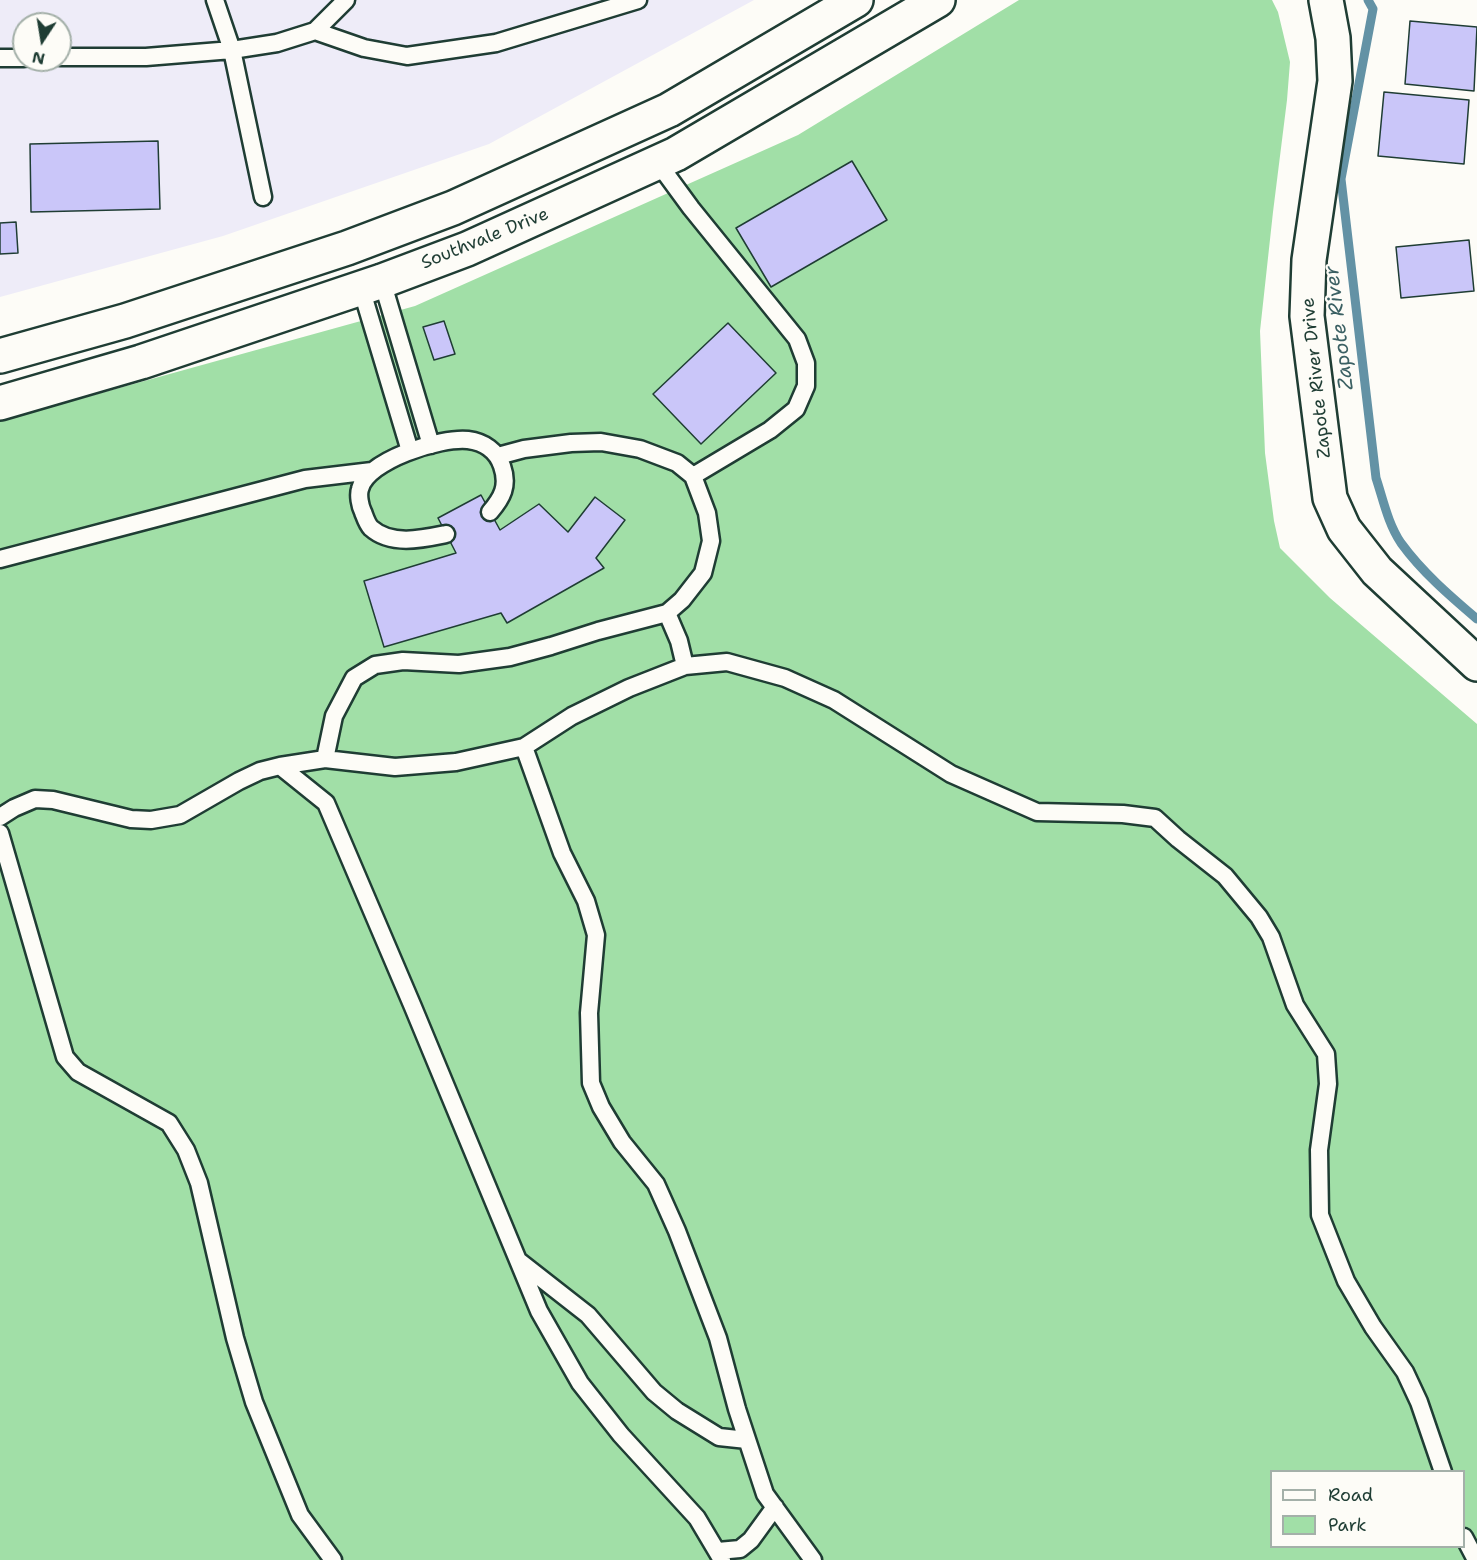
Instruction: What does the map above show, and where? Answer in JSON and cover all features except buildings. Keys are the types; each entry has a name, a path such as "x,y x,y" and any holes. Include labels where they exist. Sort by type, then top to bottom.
{"street":[{"path":"0,356 147,314 347,249 453,208 669,110 856,0"},
{"name":"Southvale Drive","path":"0,403 141,362 372,284 467,249 658,163 938,0"},
{"name":"Zapote River Drive","path":"1326,0 1333,38 1335,81 1309,260 1307,316 1330,498 1344,529 1377,571 1477,664"}],"lane":[{"path":"215,0 232,50 263,197"},
{"path":"72,57 146,57 232,50 276,43 315,31 346,0"},
{"path":"315,31 364,48 407,56 496,43 638,0"},
{"path":"658,163 691,208 797,339 806,363 806,386 796,409 770,430 693,476"},
{"path":"372,284 431,445"},
{"path":"372,284 410,451"},
{"path":"446,534 403,540 385,537 370,527 361,508 359,491 364,480 372,471 410,451 431,445 468,440 486,446 498,456 503,469 502,498 489,512"},
{"path":"325,759 334,716 354,678 375,665 403,661 459,664 510,657 667,613 682,600 703,573 711,541 707,513 693,476 677,463 640,449 601,442 533,448 498,456"},
{"path":"0,560 305,479 372,471"},
{"path":"667,613 679,641 685,666"},
{"path":"0,818 14,808 34,799 53,800 131,819 151,820 180,815 239,780 280,766 325,759 395,767 456,762 524,747 572,716 629,688 685,666 727,662 785,678 834,700 951,774 1037,812 1123,814 1155,818 1225,876 1259,917 1271,937 1296,1005 1326,1054 1328,1084 1319,1150 1320,1215 1346,1281 1373,1327 1405,1372 1435,1443 1442,1470"},
{"path":"524,747 562,853 586,901 596,935 590,1013 591,1083 601,1107 622,1142 656,1184 677,1231 718,1338 765,1494 813,1560"},
{"path":"280,766 326,802 539,1311 580,1383 621,1435 697,1518 720,1556 740,1549 752,1540 775,1507"},
{"path":"0,833 65,1058 78,1071 169,1123 186,1150 200,1183 235,1338 254,1402 300,1515 333,1560"},
{"path":"518,1260 588,1315 654,1392 677,1411 719,1437 747,1440"},
{"path":"1465,1539 1476,1560"}],"shaded area":[{"path":"0,0 754,0 489,144 223,236 0,297"}],"green space":[{"path":"1019,0 1272,0 1278,12 1290,62 1260,331 1265,453 1280,548 1330,598 1477,724 1477,1560 0,1560 0,421 415,306 798,135"}],"waterway":[{"name":"Zapote River","path":"1368,0 1373,9 1341,179 1376,478 1389,520 1401,543 1427,574 1477,619"}]}
